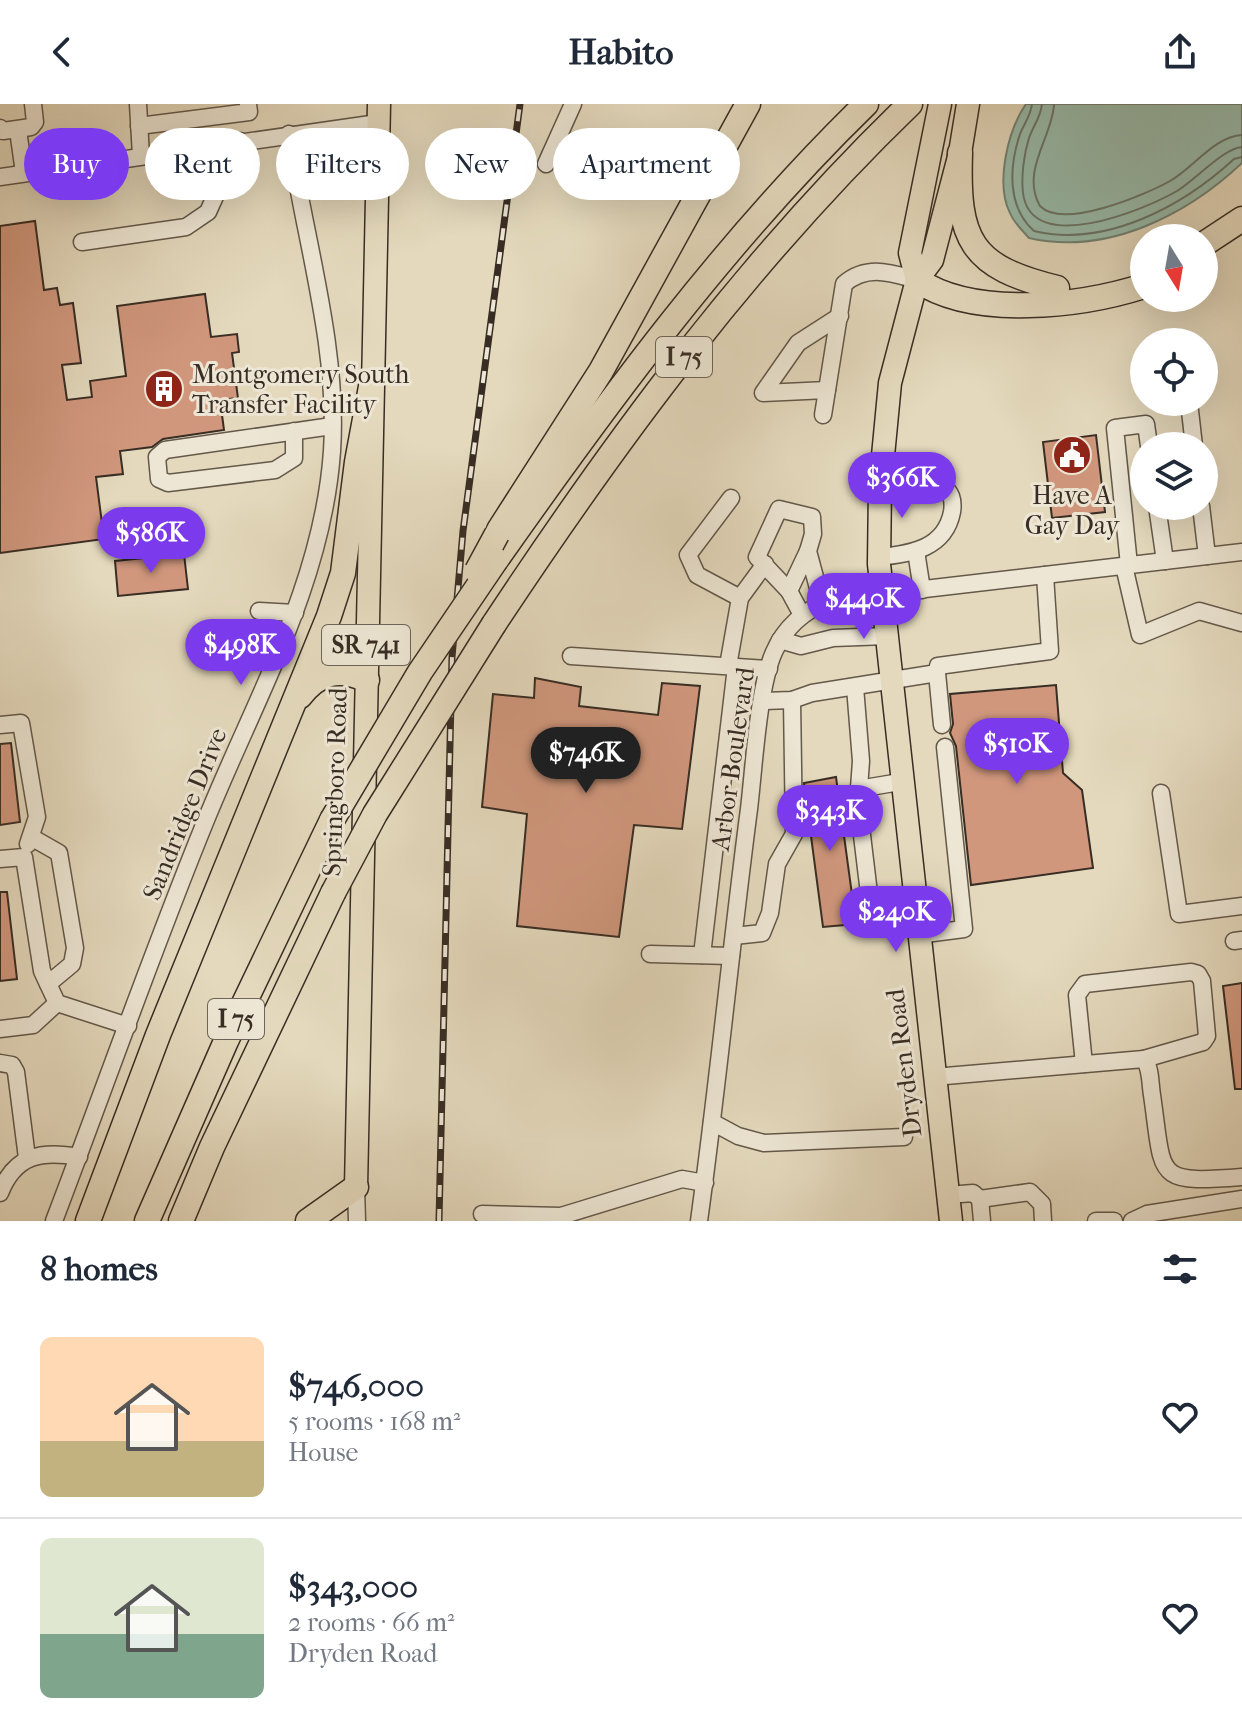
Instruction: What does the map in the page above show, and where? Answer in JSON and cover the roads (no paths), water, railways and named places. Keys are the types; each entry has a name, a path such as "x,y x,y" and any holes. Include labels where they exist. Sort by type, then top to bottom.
{"highway":[{"path":"420,672 497,534 601,371 748,104"},
{"name":"I 75","path":"147,1221 232,1026 332,820 420,672 496,560 672,323 795,175 866,104"},
{"name":"I 75","path":"181,1221 251,1062 333,893 375,814 494,624 565,517 720,309 819,196 906,108"},
{"path":"960,153 960,205 973,242 990,264 1009,275 1057,288"},
{"path":"1218,235 1242,219"},
{"path":"1218,252 1242,237"},
{"path":"917,280 940,279 995,290 1057,288 1089,285 1130,273"},
{"path":"917,280 937,293 1028,304 1110,296 1130,290"},
{"path":"88,1221 158,1035 292,709 343,573 357,462 373,376"},
{"path":"292,709 308,685 325,674 350,672 367,680"},
{"path":"308,1221 356,1187"}],"main road":[{"name":"Dryden Road","path":"917,280 910,253 940,104"},
{"name":"Dryden Road","path":"951,1221 900,782 882,595 880,474 890,383 917,280 932,260 960,153 968,104"},
{"name":"Springboro Road","path":"356,1187 378,113"}],"street":[{"path":"0,128 18,130 35,122 33,104"},
{"path":"138,104 141,156"},
{"path":"139,126 249,112 248,104"},
{"path":"546,164 573,104"},
{"path":"314,128 378,113"},
{"path":"0,177 24,173 18,130"},
{"path":"129,158 145,155"},
{"path":"82,242 186,227 208,212 213,200"},
{"name":"Sandridge Drive","path":"54,1221 207,818 295,613 324,512 332,426 323,326 301,200"},
{"path":"823,415 844,284 853,276 875,270 917,280"},
{"path":"827,390 763,393 798,343 840,316"},
{"path":"1147,432 1146,424 1115,428 1126,566 1140,635 1199,611 1242,623"},
{"path":"294,431 294,458 286,466 275,470 168,483 159,479 156,471 157,457 165,450 294,431 332,426"},
{"path":"879,557 916,551 941,539 949,529 953,504 950,493 942,484 880,474"},
{"path":"731,498 688,555 697,575 740,598"},
{"path":"789,591 808,551 813,534 812,517 779,509 757,557 789,591 802,615"},
{"path":"1159,520 1165,561"},
{"path":"1203,520 1207,556"},
{"path":"808,551 822,603"},
{"path":"916,551 922,590"},
{"name":"Arbor Boulevard","path":"699,1221 764,701 769,669 780,640 802,615 822,603 1242,552"},
{"path":"702,955 740,598 765,564"},
{"path":"942,725 938,666 1050,651 1045,575"},
{"path":"259,611 295,613"},
{"path":"780,640 801,646 833,638 887,636"},
{"path":"571,656 769,669"},
{"path":"764,701 792,700 812,693 892,683 937,673"},
{"path":"855,687 861,761 858,789 871,910"},
{"path":"734,936 762,933 770,913 777,864 794,834 792,700"},
{"path":"0,725 21,723 37,817 24,857 42,971 57,1003 128,1026"},
{"path":"917,935 964,929 945,747"},
{"path":"858,789 900,782"},
{"path":"1161,793 1179,914 1242,906"},
{"path":"31,837 59,853 75,948 72,964 48,984"},
{"path":"0,859 24,857"},
{"path":"650,954 731,956"},
{"path":"934,1077 1144,1059 1203,1042 1207,1036 1202,981 1198,974 1191,972 1085,984 1077,995 1084,1064"},
{"path":"0,1029 33,1025 57,1003"},
{"path":"1144,1059 1161,1159 1170,1174 1191,1181 1242,1177"},
{"path":"0,1063 12,1065 16,1072 27,1158"},
{"path":"712,1122 738,1136 764,1143 904,1137"},
{"path":"0,1193 11,1172 27,1158 54,1152 79,1157"},
{"path":"482,1214 561,1216 682,1179 705,1183"},
{"name":"Springboro Road","path":"356,1187 357,1221"},
{"path":"980,1199 1030,1192 1042,1204 1043,1221"},
{"path":"948,1195 973,1193 980,1199 982,1221"},
{"path":"1132,1221 1168,1209 1242,1199"},
{"path":"1096,1221 1114,1221"}],"water":[{"path":"1026,104 1242,104 1242,163 1196,199 1150,224 1130,224 1130,232 1087,241 1058,242 1029,238 1012,217 1004,187 1009,142"}],"railway":[{"path":"439,1221 452,657 463,531 520,104"}],"place":[{"name":"Montgomery South Transfer Facility","path":"164,389"},
{"name":"Have A Gay Day","path":"1072,455"}]}
